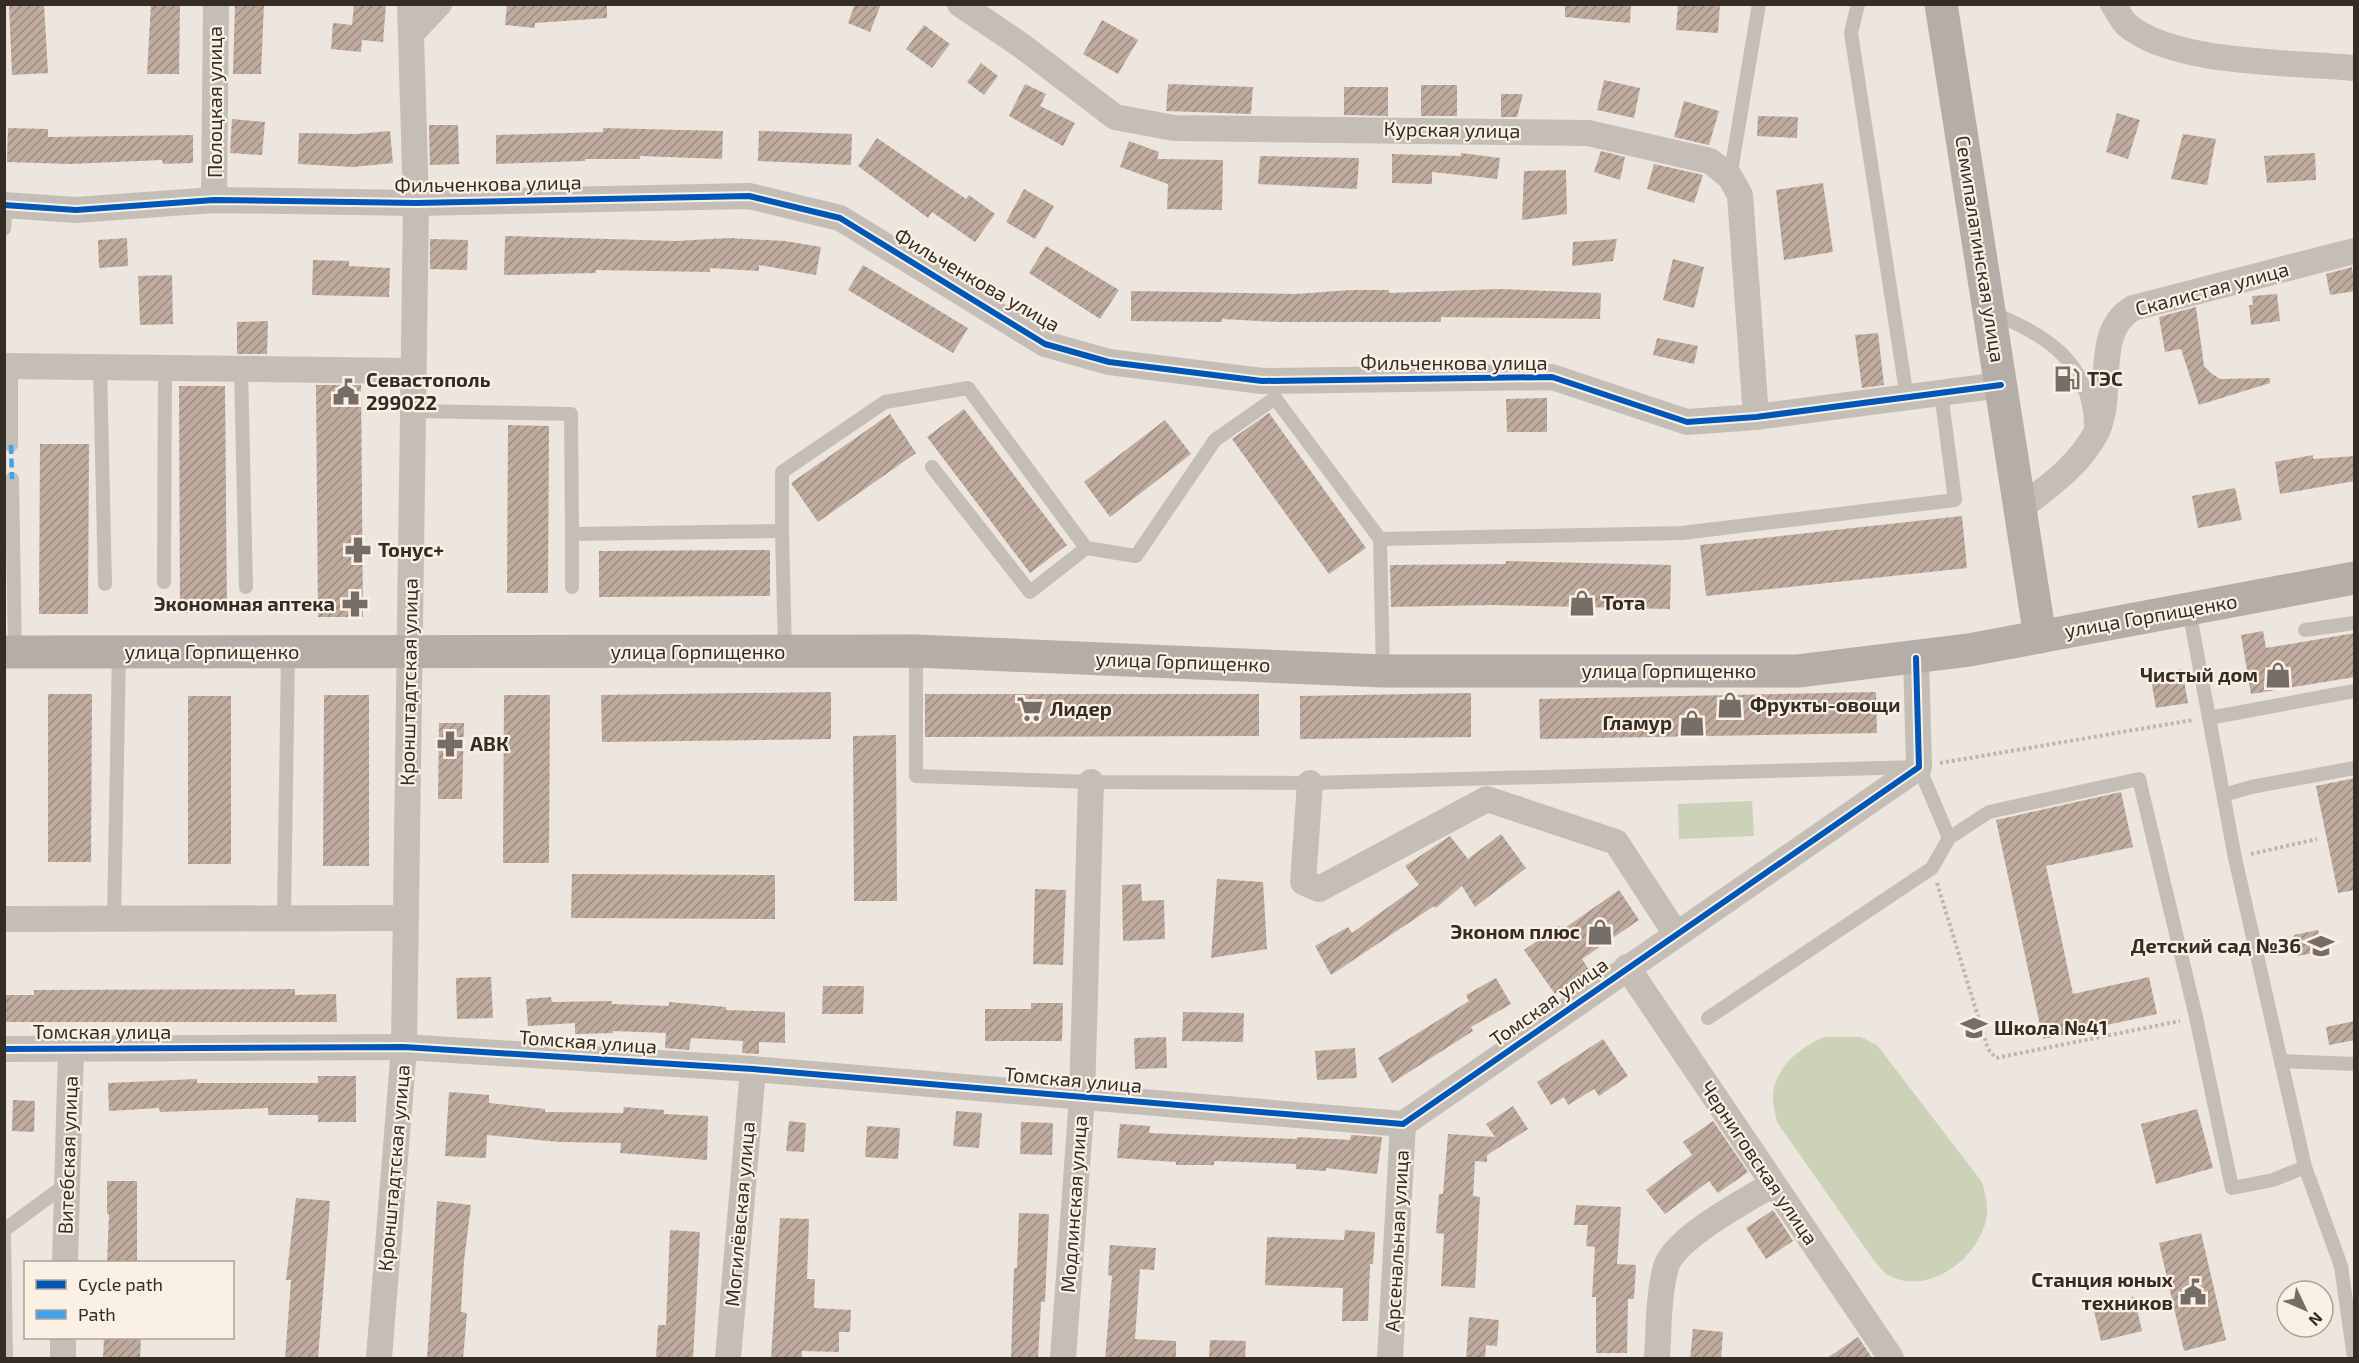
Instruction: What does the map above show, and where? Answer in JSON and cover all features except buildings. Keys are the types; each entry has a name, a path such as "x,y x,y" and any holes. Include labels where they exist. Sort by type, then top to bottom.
{"main road":[{"name":"Семипалатинская улица","path":"1941,4 2040,637"},
{"name":"улица Горпищенко","path":"10,652 916,651 1383,671 1798,671 1916,658 2355,578"}],"street":[{"name":"Полоцкая улица","path":"214,200 216,4"},
{"name":"Кронштадтская улица","path":"379,1359 404,1047 411,411 416,203 410,4"},
{"path":"411,34 439,4"},
{"name":"Курская улица","path":"960,4 1022,46 1115,117 1174,128 1588,133 1710,161 1730,177"},
{"path":"2113,4 2125,24 2163,45 2213,57 2355,68"},
{"path":"1730,177 1740,195 1756,417"},
{"name":"Фильченкова улица","path":"5,213 214,200 416,203 749,196 840,218 1046,344 1109,362 1262,381 1552,377 1687,422 1756,417 2001,385"},
{"name":"Скалистая улица","path":"2019,509 2048,487 2091,443 2104,410 2110,337 2114,324 2121,315 2133,308 2355,251"},
{"path":"8,366 412,371"},
{"path":"1916,658 1919,767"},
{"name":"Томская улица","path":"4,1049 404,1047 753,1069 1403,1124 1919,767"},
{"name":"Модлинская улица","path":"1063,1359 1082,1098 1091,782"},
{"path":"1310,783 1303,882 1319,889 1487,789 1616,842 1676,934"},
{"path":"4,919 406,918"},
{"name":"Черниговская улица","path":"1627,967 1891,1359"},
{"name":"Витебская улица","path":"65,1261 72,1048"},
{"name":"Могилёвская улица","path":"728,1359 753,1069"},
{"name":"Арсенальная улица","path":"1390,1359 1403,1124"},
{"path":"1657,1359 1666,1265 1686,1239 1773,1184"},
{"path":"63,1339 63,1359"}],"lane":[{"path":"1730,177 1759,4"},
{"path":"1858,4 1851,33 1906,398"},
{"path":"1990,312 2027,327 2053,344 2069,360 2090,406 2091,443"},
{"path":"8,366 11,445"},
{"path":"100,367 105,584"},
{"path":"164,582 165,368"},
{"path":"241,369 246,587"},
{"path":"786,652 782,472 885,402 968,388 1086,548 1136,556 1215,440 1275,398 1380,539 1383,671"},
{"path":"1380,539 1682,533 1955,500 1941,393"},
{"path":"411,411 571,414 572,587"},
{"path":"932,467 1030,592 1086,548"},
{"path":"10,652 12,479"},
{"path":"572,534 782,531"},
{"path":"2189,610 2235,858 2305,1167 2341,1266 2354,1359"},
{"path":"2305,630 2355,623"},
{"path":"916,651 916,776 1091,782 1310,783 1487,789 1919,767 1948,838"},
{"path":"114,919 119,652"},
{"path":"284,918 288,652"},
{"path":"2209,718 2355,691"},
{"path":"2224,795 2251,787 2355,768"},
{"path":"1708,1018 1932,868 1948,838 1989,812 2139,779 2196,1017 2232,1188 2273,1180 2305,1167"},
{"path":"2281,1061 2355,1064"},
{"path":"4,1230 68,1183"},
{"path":"4,1235 6,1359"}],"path":[{"path":"1919,767 2209,718"},
{"path":"2235,858 2317,839"},
{"path":"1932,868 1988,1049 1996,1058 2196,1017"}],"green space":[{"path":"1752,801 1754,836 1679,839 1678,804"},
{"path":"1825,1037 1861,1037 1877,1045 1982,1182 1987,1210 1986,1221 1978,1240 1958,1264 1931,1279 1902,1280 1886,1273 1872,1258 1777,1122 1773,1099 1777,1078 1798,1053"}],"marked path":[{"path":"11,445 12,479"}],"cycle path":[{"path":"4,205 76,210 214,200 416,203 749,196 840,218 1045,344 1109,362 1262,381 1552,377 1687,422 1756,417 2001,385"},
{"path":"4,1049 404,1047 753,1069 1403,1124 1919,767 1916,658"}],"place":[{"name":"ТЭС","path":"2067,379"},
{"name":"Севастополь 299022","path":"346,392"},
{"name":"Тонус+","path":"358,550"},
{"name":"Тота","path":"1582,603"},
{"name":"Экономная аптека","path":"355,604"},
{"name":"Чистый дом","path":"2278,675"},
{"name":"Фрукты-овощи","path":"1730,705"},
{"name":"Лидер","path":"1030,709"},
{"name":"Гламур","path":"1692,723"},
{"name":"АВК","path":"450,744"},
{"name":"Эконом плюс","path":"1600,932"},
{"name":"Детский сад №36","path":"2321,946"},
{"name":"Школа №41","path":"1974,1028"},
{"name":"Станция юных техников","path":"2193,1292"}]}
